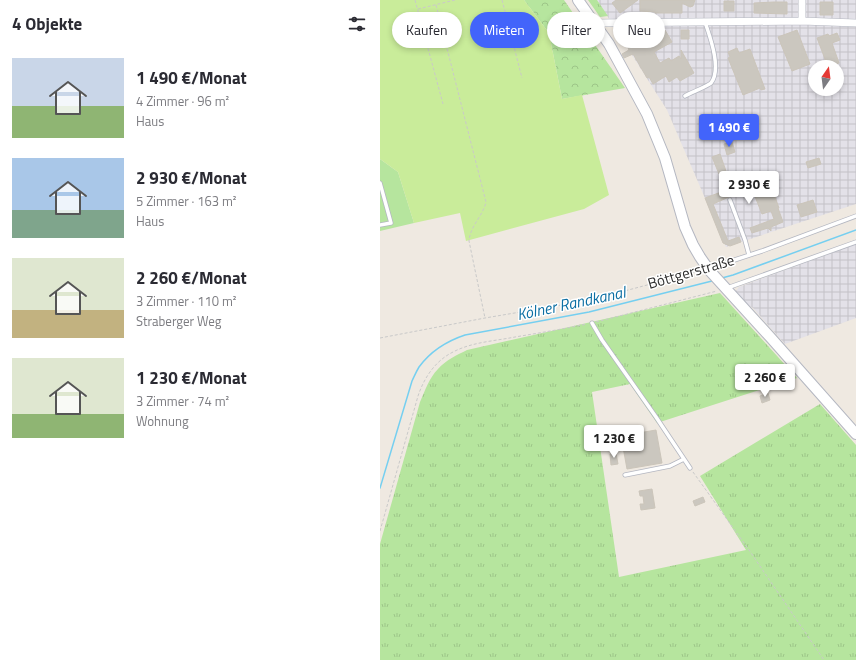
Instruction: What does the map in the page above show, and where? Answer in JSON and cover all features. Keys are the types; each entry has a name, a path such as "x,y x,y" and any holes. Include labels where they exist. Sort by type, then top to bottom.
{"main road":[{"path":"578,0 587,12"},
{"path":"605,38 647,114 665,158 685,227 693,245 708,269 856,434"}],"street":[{"path":"802,0 802,21"},
{"path":"605,23 802,21 856,23"}],"lane":[{"path":"685,96 710,83 716,71 713,46 705,22"},
{"path":"380,183 391,223 380,226"},
{"path":"730,200 749,255"},
{"name":"Böttgerstraße","path":"708,269 856,216"},
{"path":"725,287 856,242"},
{"path":"592,323 602,340 690,468"},
{"path":"625,475 670,466 684,459"}],"path":[{"path":"415,0 443,104"},
{"path":"418,10 455,0"},
{"path":"502,0 522,78"},
{"path":"436,5 486,202 485,208 472,230 469,241 485,318"},
{"name":"Böttgerstraße","path":"380,338 598,298 708,269"},
{"path":"380,531 420,392 431,370 445,357 465,347 592,323 725,287"},
{"path":"690,468 749,550 824,660"}],"shaded area":[{"path":"597,0 856,0 856,204 726,247 667,110 628,48 665,48 665,12 613,12 613,25"},
{"path":"856,244 856,318 785,344 753,308 736,293 739,287"}],"green space":[{"path":"380,0 524,0 533,12 470,12 470,48 539,48 539,20 547,30 547,48 552,48 562,99 582,95 609,195 584,209 466,241 460,213 414,223 398,172 380,159"},
{"path":"524,0 564,0 572,12 547,12 547,30 539,20 539,12 533,12"},
{"path":"588,0 597,0 608,16 605,16 605,12 596,12"},
{"path":"552,48 597,48 625,88 562,99"},
{"path":"380,159 398,172 414,223 380,231"},
{"path":"720,293 797,378 657,423 630,384 592,392 619,577 746,550 700,476 820,404 856,445 856,660 380,660 380,544 420,402 430,380 438,369 448,360 467,350"}],"building":[{"path":"616,0 638,0 621,12 619,12 612,3"},
{"path":"640,0 695,0 693,6 690,7 682,3 682,13 640,11"},
{"path":"724,1 734,1 734,11 724,11"},
{"path":"787,2 787,14 754,13 754,3"},
{"path":"820,2 833,2 833,15 820,15"},
{"path":"665,30 672,42 665,46"},
{"path":"681,30 689,30 689,39 681,39"},
{"path":"797,30 808,60 808,65 792,71 778,37"},
{"path":"837,33 840,40 832,43 838,60 825,60 817,38 828,34 829,36"},
{"path":"628,48 661,48 654,52 660,63 669,58 671,61 679,56 681,59 681,50 694,73 680,81 677,77 669,82 666,76 653,84 649,77 647,78 633,54 624,58 622,54 629,50"},
{"path":"737,48 739,53 750,49 765,89 761,90 760,88 743,95 728,58 730,57 728,52"},
{"path":"745,125 749,136 743,138 741,132 737,134 735,129"},
{"path":"732,142 735,152 727,155 724,144"},
{"path":"720,154 726,171 719,174 712,157"},
{"path":"819,158 821,164 808,168 806,162"},
{"path":"767,175 783,222 771,227 771,231 768,228 752,233 750,228 774,219 771,211 762,214 752,189 729,197 713,204 728,241 739,237 741,242 730,246 723,243 705,198"},
{"path":"813,200 817,212 801,217 797,205"},
{"path":"768,393 770,400 762,403 760,396"},
{"path":"656,430 662,463 627,469 621,436"},
{"path":"616,453 618,464 611,465 610,454"},
{"path":"652,489 655,508 641,510 640,504 644,504 643,496 640,496 639,491"},
{"path":"703,497 705,502 695,506 693,501"}],"waterway":[{"name":"Kölner Randkanal","path":"722,278 856,230"},
{"name":"Kölner Randkanal","path":"380,488 412,381 423,362 445,344 465,335 589,312 712,281"}]}
